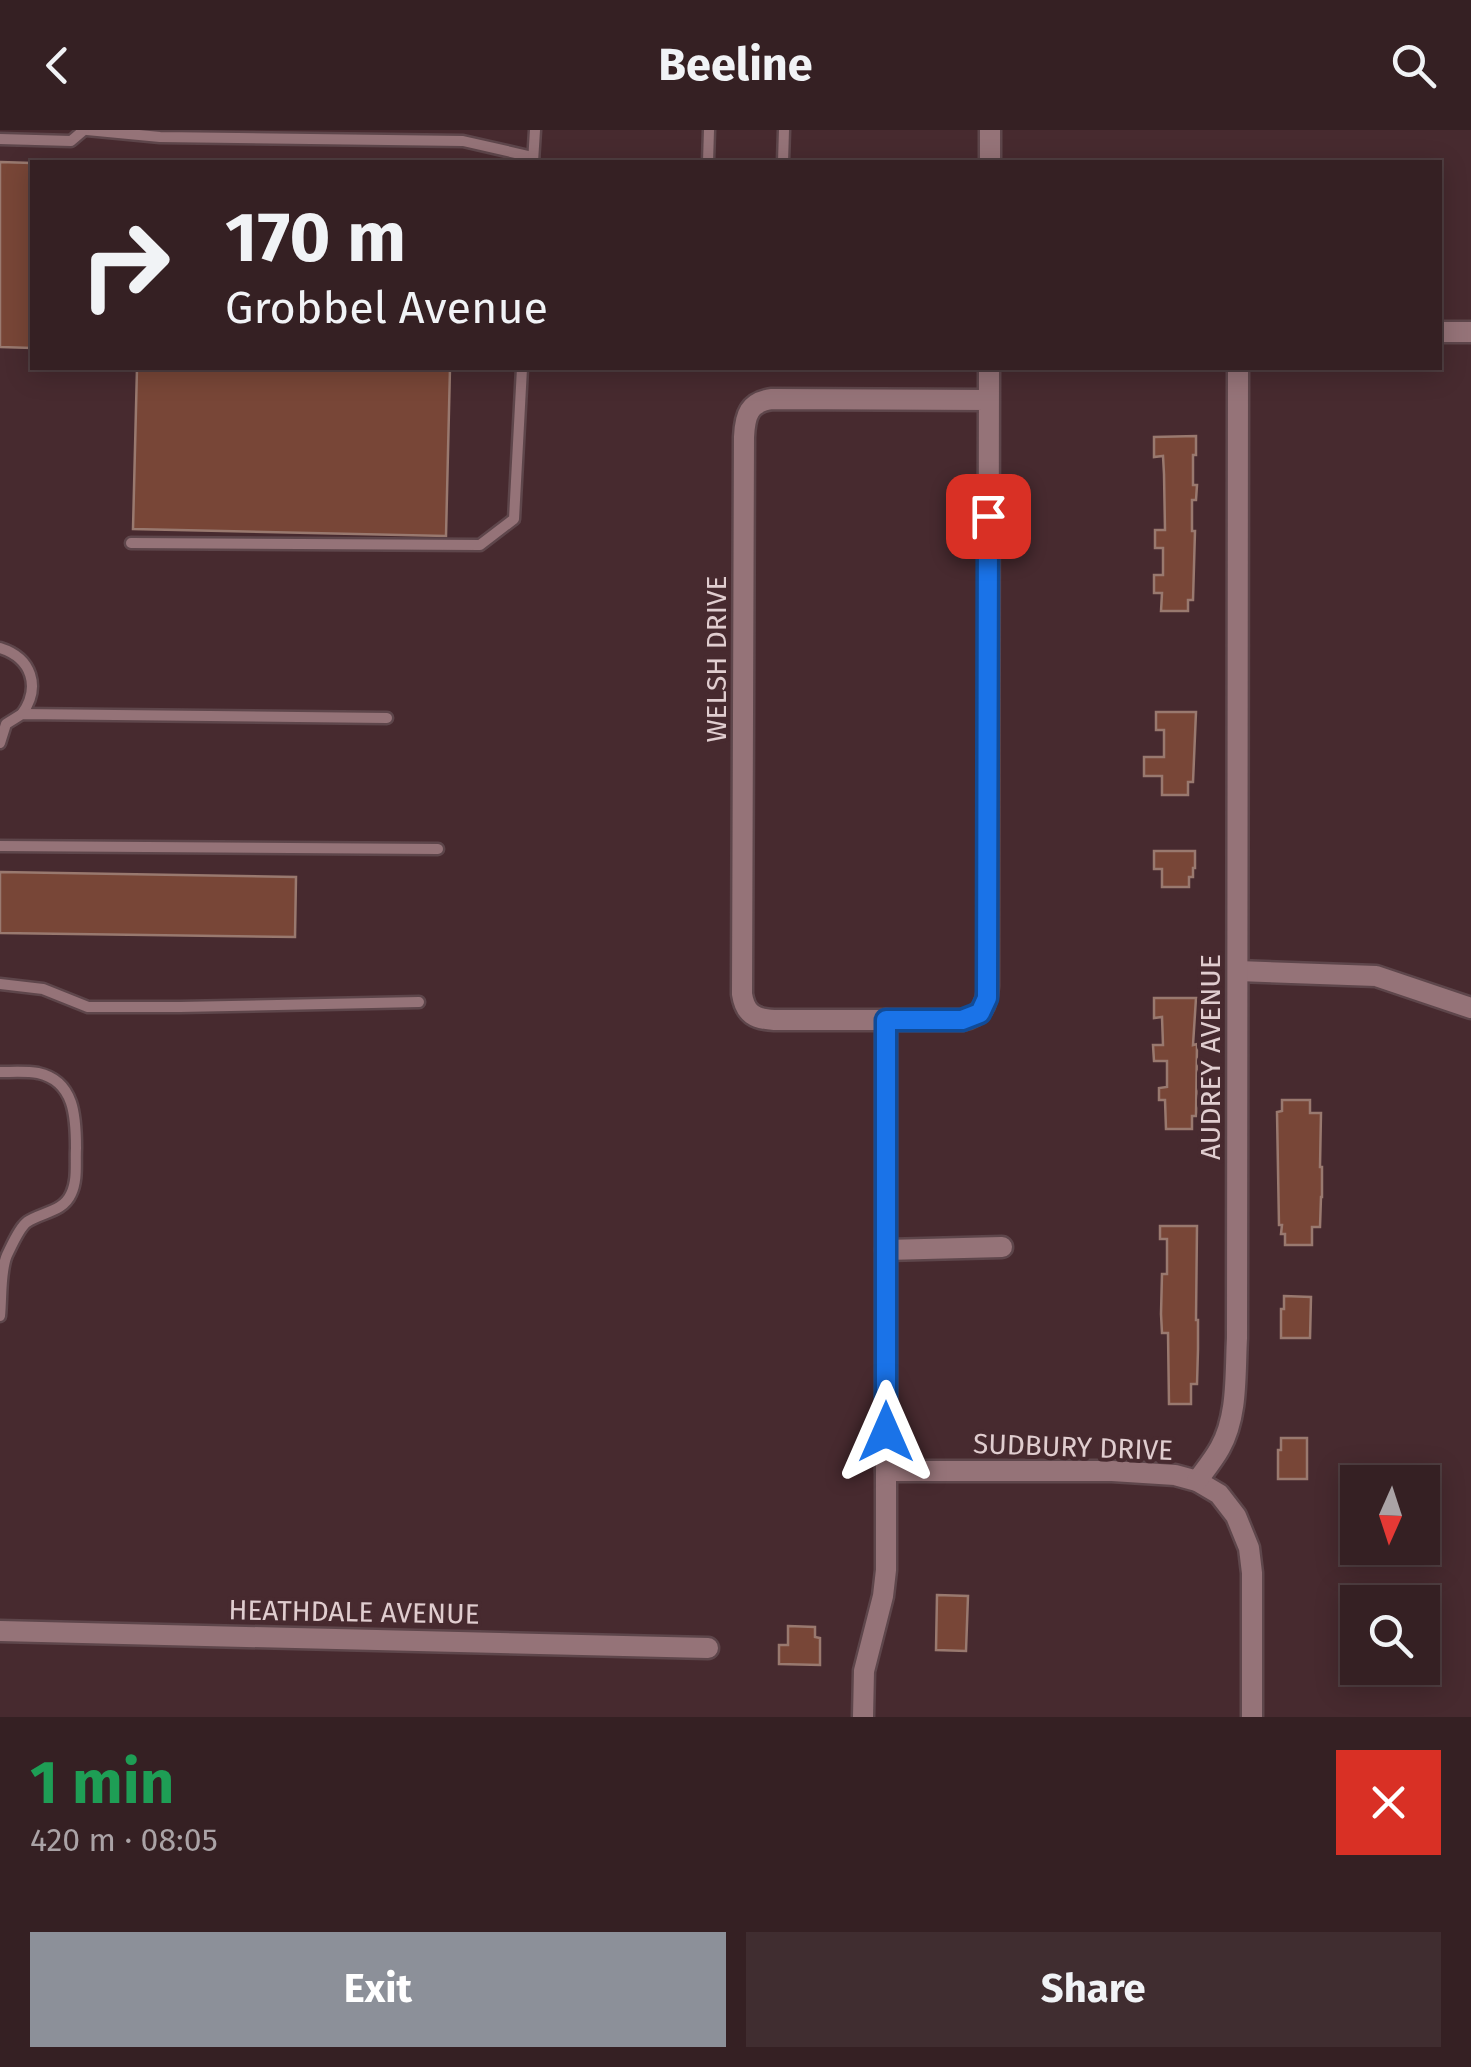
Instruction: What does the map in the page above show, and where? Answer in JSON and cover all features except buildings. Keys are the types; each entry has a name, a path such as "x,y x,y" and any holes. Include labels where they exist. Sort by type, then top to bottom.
{"street":[{"path":"990,130 990,160"},
{"path":"1442,332 1471,332"},
{"path":"863,1717 864,1671 886,1584 886,1020 968,1019 980,1013 987,998 989,370"},
{"name":"AUDREY AVENUE","path":"1197,1480 1221,1447 1230,1424 1237,1338 1238,370"},
{"name":"WELSH DRIVE","path":"886,1020 764,1019 755,1017 744,1004 744,422 751,407 764,400 989,400"},
{"path":"1238,971 1376,976 1471,1008"},
{"path":"886,1250 1002,1247"},
{"name":"SUDBURY DRIVE","path":"886,1471 1112,1472 1197,1480"},
{"path":"1197,1480 1219,1494 1236,1516 1249,1548 1252,1717"},
{"name":"HEATHDALE AVENUE","path":"0,1631 708,1648"}],"lane":[{"path":"0,139 70,141 85,130 160,137 463,141 533,160 535,130"},
{"path":"708,160 709,130"},
{"path":"783,160 784,130"},
{"path":"131,543 480,545 514,519 522,370"},
{"path":"0,648 17,655 33,683 32,697 22,714 6,724 0,743"},
{"path":"22,714 387,718"},
{"path":"0,846 438,848"},
{"path":"0,984 43,990 88,1007 419,1002"},
{"path":"0,1072 37,1072 53,1078 70,1099 76,1128 75,1181 70,1196 58,1208 25,1224 5,1259 0,1316"}],"route":[{"path":"886,1432 886,1020 968,1019 980,1013 987,998 988,516"}]}
